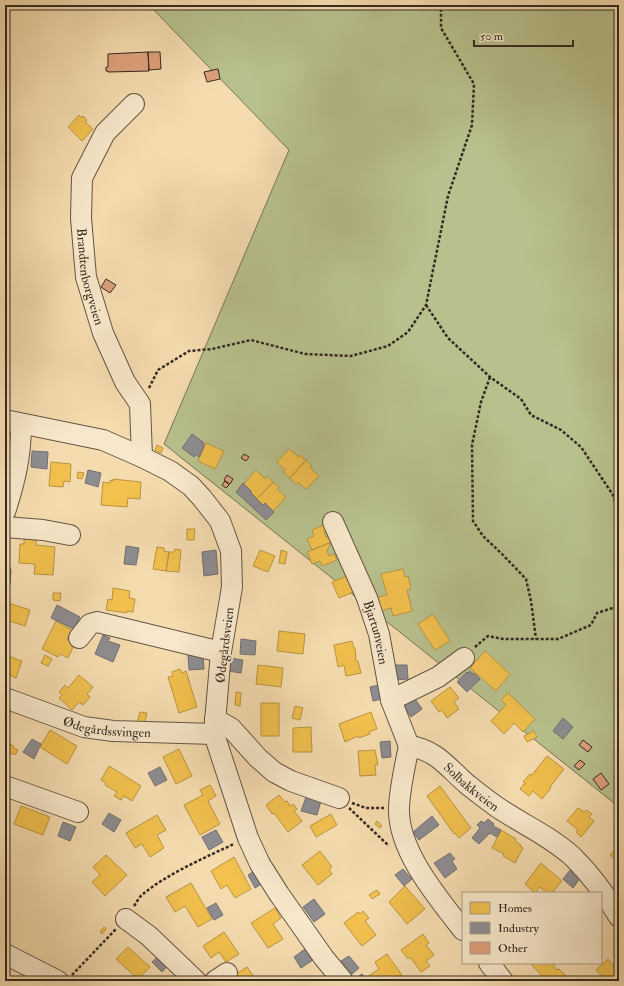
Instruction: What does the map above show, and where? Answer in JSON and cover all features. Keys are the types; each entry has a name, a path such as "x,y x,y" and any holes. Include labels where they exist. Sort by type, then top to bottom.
{"street":[{"name":"Brandtenborgveien","path":"134,104 105,133 82,178 81,218 86,277 103,333 125,382 140,404"},
{"path":"140,404 142,457"},
{"path":"5,512 21,447 13,422"},
{"name":"Ødegårdsveien","path":"13,422 103,440 142,457 170,471 191,486 213,510 220,521 231,551 232,587 222,652 214,726 248,838 260,864 324,958 343,981"},
{"name":"Bjartunveien","path":"333,522 367,598 379,634 391,700 409,746"},
{"path":"5,528 43,530 70,535"},
{"path":"79,638 90,624 97,622 222,652"},
{"path":"391,700 438,677 464,658"},
{"name":"Ødegårdssvingen","path":"5,698 96,730 113,732 214,726"},
{"path":"214,726 231,728 258,758 274,772 291,781 339,798"},
{"path":"409,746 399,807 402,830 415,865 462,929"},
{"name":"Solbakkveien","path":"409,746 420,747 429,752 498,807 556,843 572,856 592,877 619,917"},
{"path":"5,786 78,812"},
{"path":"126,919 149,936 196,981"},
{"path":"5,954 65,979"},
{"path":"490,964 504,981"}],"path":[{"path":"140,404 158,370 189,351 212,349 251,340 305,354 351,356 388,346 408,332 426,305 448,196 472,125 474,84 441,28 441,5"},
{"path":"426,305 448,338 490,377 521,399 531,415 561,430 581,447 613,495 619,516"},
{"path":"490,377 481,402 472,445 473,520 483,536 526,578 531,601 536,639"},
{"path":"464,658 477,644 488,636 503,639 558,639 591,625 597,613 619,606"},
{"path":"339,798 366,808 399,807"},
{"path":"339,798 360,820 392,848"},
{"path":"65,979 126,919 142,895 158,883 207,857 248,838"}],"green space":[{"path":"149,5 619,5 619,807 164,444 289,150"}],"building: Homes":[{"path":"79,115 82,118 83,116 87,120 85,122 93,129 82,141 68,127"},
{"path":"206,443 224,451 215,469 198,461"},
{"path":"157,445 163,448 161,453 155,450"},
{"path":"289,449 299,457 300,455 306,460 290,478 283,472 285,470 277,462"},
{"path":"306,460 312,466 310,468 319,476 306,489 298,482 296,484 290,478"},
{"path":"51,462 71,464 70,482 64,481 63,487 49,486"},
{"path":"256,470 265,479 267,476 273,482 257,499 244,484"},
{"path":"78,472 84,473 82,479 77,478"},
{"path":"113,479 141,482 140,499 128,498 127,507 101,505 103,482 110,483 110,480 113,481"},
{"path":"273,482 279,487 277,489 286,497 273,511 265,503 263,505 257,499"},
{"path":"326,524 329,530 324,532 326,537 333,538 334,541 312,550 307,539 314,536 312,530"},
{"path":"187,529 195,529 194,540 187,540"},
{"path":"24,539 36,540 36,545 55,547 53,575 34,574 35,564 19,563 20,544 24,544"},
{"path":"329,543 330,545 327,551 329,556 334,554 337,560 322,566 320,561 312,564 307,552"},
{"path":"157,547 164,548 164,551 169,552 166,571 153,569"},
{"path":"175,549 181,550 179,572 166,571 169,552 174,552"},
{"path":"260,550 275,556 268,572 253,566"},
{"path":"281,550 287,552 285,564 279,563"},
{"path":"403,569 405,577 408,576 411,589 407,590 412,611 393,616 391,608 377,612 374,598 387,595 381,574"},
{"path":"349,575 356,591 339,598 332,582"},
{"path":"113,588 130,591 129,598 135,599 133,612 127,611 127,613 106,610 108,599 112,600"},
{"path":"53,593 61,593 60,601 53,600"},
{"path":"5,602 30,610 25,626 6,620 5,623"},
{"path":"433,614 450,641 435,650 418,624"},
{"path":"56,621 72,630 67,639 75,643 68,658 60,654 58,657 42,649"},
{"path":"279,631 305,634 303,654 277,651"},
{"path":"352,641 355,648 356,661 358,661 361,673 346,676 344,665 338,667 334,645"},
{"path":"485,651 510,674 496,691 470,668"},
{"path":"5,655 22,661 16,678 5,673"},
{"path":"45,655 52,659 48,666 41,663"},
{"path":"258,665 283,668 281,687 256,684"},
{"path":"180,669 182,673 186,671 197,707 179,713 168,677 173,676 172,672"},
{"path":"79,675 93,687 87,694 90,697 83,705 79,702 72,710 59,698 62,695 59,692 65,685 68,688"},
{"path":"450,687 459,698 454,702 459,709 447,718 442,710 439,712 431,701"},
{"path":"236,692 241,693 240,706 235,705"},
{"path":"508,693 535,719 523,732 514,723 504,734 491,721 506,705 501,700"},
{"path":"261,703 279,703 279,736 261,736"},
{"path":"295,706 303,708 300,720 292,718"},
{"path":"140,712 147,713 144,724 137,723"},
{"path":"371,712 377,729 369,732 370,734 359,738 358,736 345,742 339,724"},
{"path":"311,727 312,752 293,752 293,728"},
{"path":"50,730 77,746 67,764 40,747"},
{"path":"534,731 537,737 527,742 524,736"},
{"path":"7,743 14,746 13,748 18,750 15,755 5,753"},
{"path":"179,749 192,776 176,784 163,757"},
{"path":"375,750 378,765 375,765 376,775 360,776 358,751"},
{"path":"547,756 564,769 542,799 533,791 529,796 520,789 524,784 526,784 523,782 530,774 532,775"},
{"path":"109,766 141,786 132,801 124,796 121,800 114,796 117,792 105,785 106,783 101,780"},
{"path":"210,785 216,796 208,801 220,824 200,835 184,805 203,795 200,790"},
{"path":"440,786 471,828 459,838 455,833 454,834 427,796"},
{"path":"279,795 285,802 287,801 290,806 293,804 297,809 294,811 302,821 288,832 266,805"},
{"path":"21,806 50,817 43,835 14,824"},
{"path":"578,808 584,812 586,810 592,814 589,817 594,821 581,837 576,832 578,830 567,821"},
{"path":"331,814 337,825 316,837 310,826"},
{"path":"157,815 166,830 157,835 164,848 150,857 142,844 135,848 126,833"},
{"path":"377,821 382,826 380,828 375,824"},
{"path":"501,830 516,839 515,841 523,848 515,863 503,856 504,854 492,848"},
{"path":"619,846 619,863 610,855"},
{"path":"320,851 332,867 329,870 332,874 318,885 302,865"},
{"path":"106,855 127,875 105,896 92,882 100,875 93,867"},
{"path":"234,857 251,889 235,898 227,885 221,889 211,871"},
{"path":"541,863 562,881 553,892 546,892 540,887 536,892 534,892 525,884"},
{"path":"191,883 212,919 198,927 185,906 175,912 166,897"},
{"path":"405,886 425,909 407,924 389,902"},
{"path":"377,890 380,894 372,899 369,895"},
{"path":"275,908 281,918 273,924 283,939 268,948 251,923"},
{"path":"363,911 369,918 365,921 376,935 362,946 344,923 358,912 360,914"},
{"path":"104,927 106,929 102,934 100,932"},
{"path":"224,932 239,954 226,962 219,952 211,958 203,946"},
{"path":"423,934 429,943 426,945 434,955 426,961 430,966 421,972 410,957 408,959 401,950"},
{"path":"128,947 150,967 138,979 116,959"},
{"path":"387,954 402,975 394,981 369,981 367,977 379,969 375,962"},
{"path":"608,959 619,972 619,981 606,981 596,970"},
{"path":"531,964 555,964 553,966 558,970 559,969 571,980 547,981"},
{"path":"247,967 257,981 226,981"}],"building: Industry":[{"path":"192,434 204,443 199,457 195,454 194,457 182,448"},
{"path":"32,451 48,452 47,469 31,467"},
{"path":"88,470 101,473 98,487 85,483"},
{"path":"243,483 263,505 265,503 274,512 266,520 236,492"},
{"path":"126,546 139,548 136,565 124,564"},
{"path":"216,550 218,574 204,576 202,552"},
{"path":"5,568 11,569 10,584 5,584"},
{"path":"57,605 80,617 74,629 51,618"},
{"path":"103,635 110,638 108,641 120,645 113,662 95,654"},
{"path":"241,639 256,641 255,655 240,654"},
{"path":"203,654 204,669 189,670 188,655"},
{"path":"230,658 243,660 241,673 228,671"},
{"path":"393,665 407,665 408,679 394,680"},
{"path":"470,671 480,679 467,692 457,682"},
{"path":"379,685 382,699 373,701 370,687"},
{"path":"413,696 422,709 411,717 402,703"},
{"path":"563,718 573,727 563,739 553,731"},
{"path":"32,739 41,744 34,759 23,752"},
{"path":"390,741 391,757 382,758 380,742"},
{"path":"160,767 167,780 155,786 148,773"},
{"path":"306,797 321,801 317,815 301,811"},
{"path":"109,813 121,820 114,832 102,824"},
{"path":"432,816 439,825 419,840 413,832"},
{"path":"488,819 494,824 493,826 501,830 497,837 490,833 479,844 472,838 480,828 477,825 481,821 484,823"},
{"path":"63,822 76,827 70,841 58,836"},
{"path":"216,830 223,842 209,850 202,837"},
{"path":"450,853 455,859 452,861 457,869 445,878 434,863"},
{"path":"403,869 412,879 404,886 395,875"},
{"path":"571,869 581,877 573,888 563,879"},
{"path":"256,870 263,883 255,888 248,875"},
{"path":"314,899 325,914 314,922 303,907"},
{"path":"216,903 223,915 214,920 207,908"},
{"path":"305,949 313,960 301,968 294,957"},
{"path":"160,955 169,964 162,972 152,962"},
{"path":"349,956 359,968 352,974 341,961"},
{"path":"362,974 365,979 367,978 369,981 357,981 355,979"}],"building: Other":[{"path":"148,52 149,71 106,71 106,67 108,67 108,54"},
{"path":"148,52 160,52 161,69 149,70"},
{"path":"218,69 220,79 207,82 204,72"},
{"path":"106,279 116,285 110,293 101,287"},
{"path":"244,454 249,457 246,461 241,458"},
{"path":"227,475 233,479 230,484 224,480"},
{"path":"225,481 229,485 226,488 222,485"},
{"path":"583,740 592,747 588,752 579,745"},
{"path":"580,760 585,764 579,770 574,766"},
{"path":"601,773 609,784 601,790 593,779"}]}
